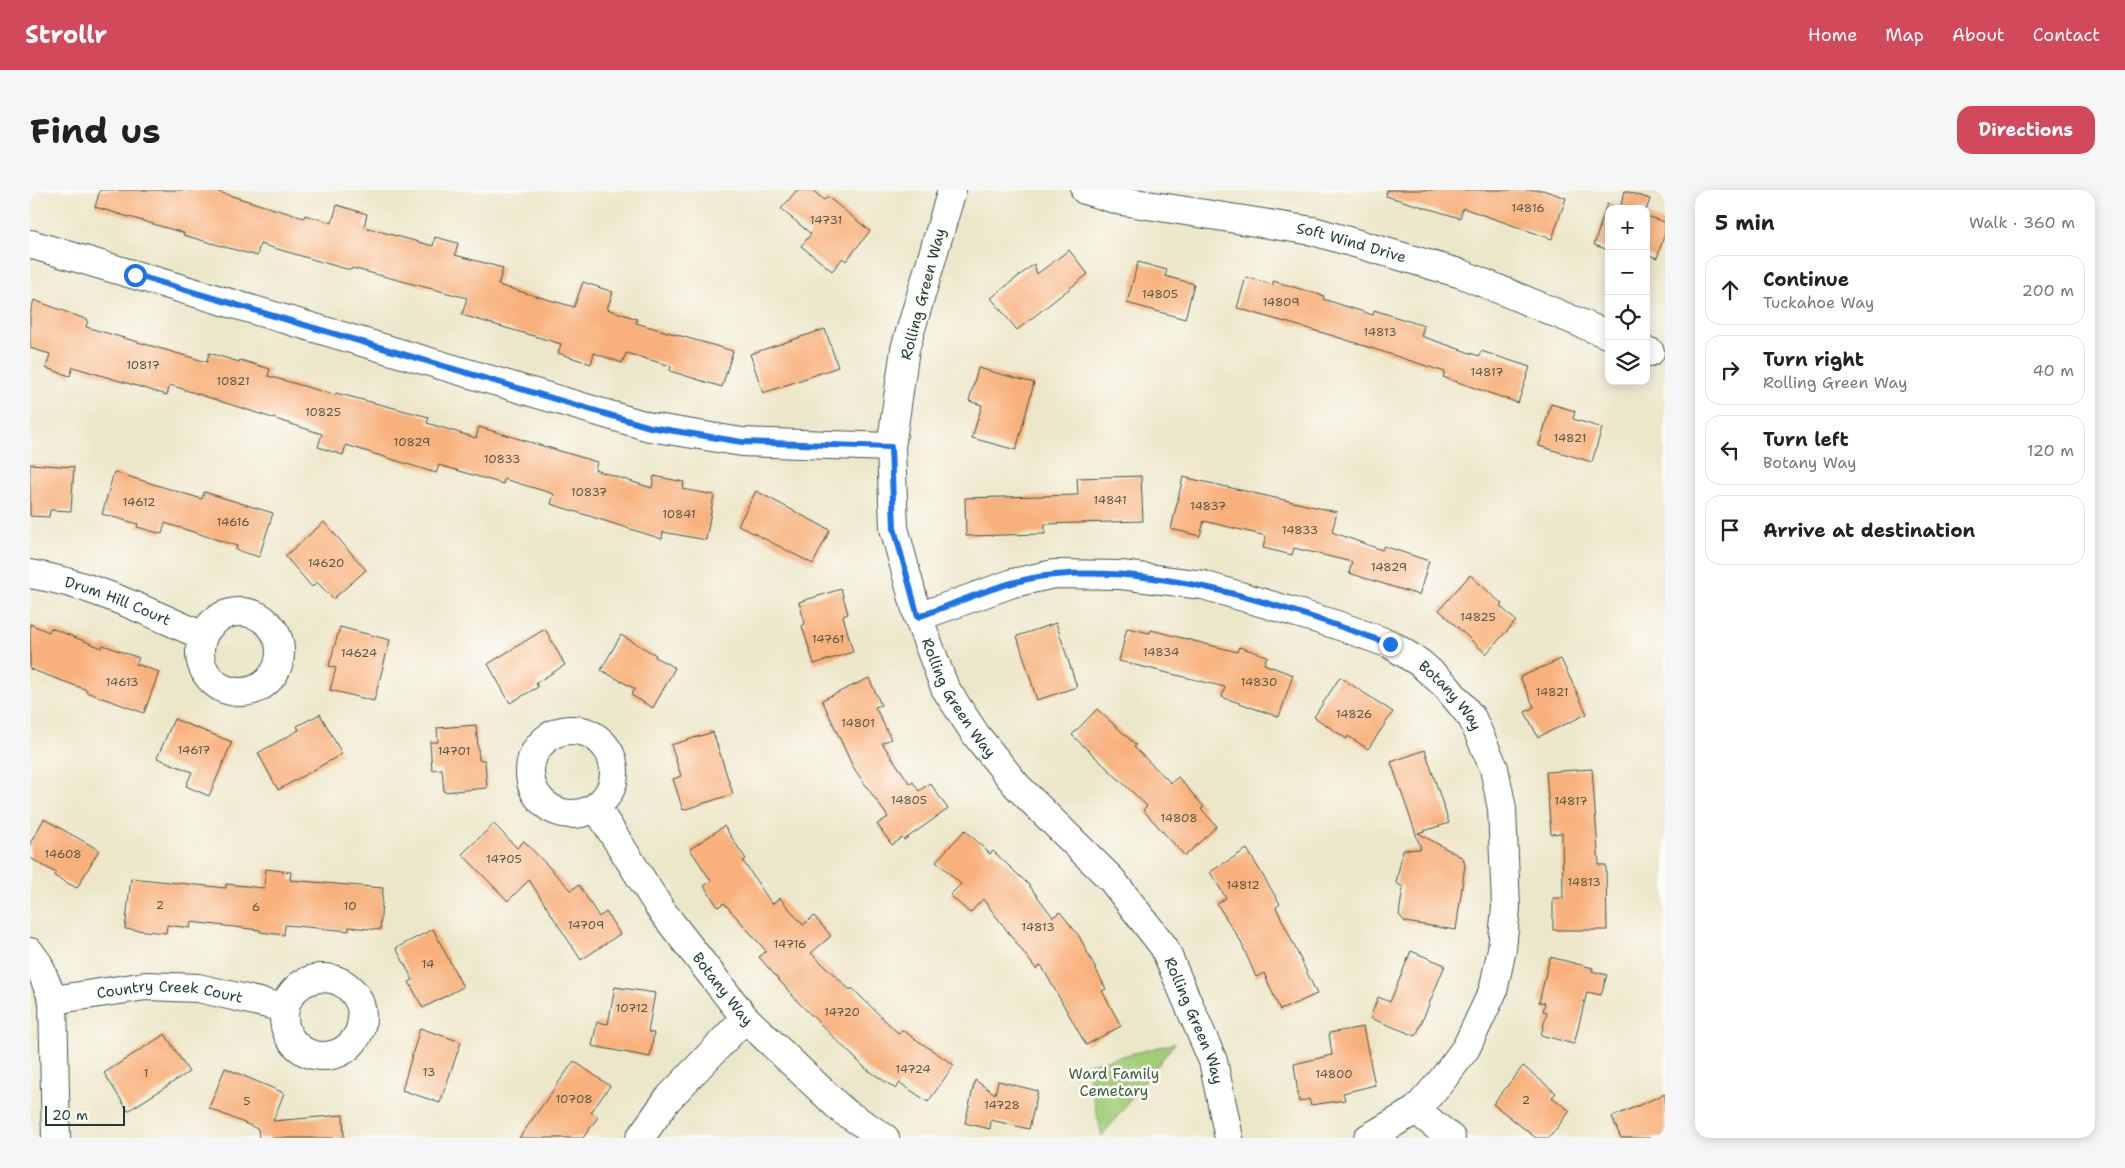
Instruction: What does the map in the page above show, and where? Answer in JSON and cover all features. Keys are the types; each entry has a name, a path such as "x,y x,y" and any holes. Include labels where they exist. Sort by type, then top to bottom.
{"street":[{"name":"Rolling Green Way","path":"952,190 906,349 891,447 894,528 918,617 945,688 976,735 1017,786 1112,880 1164,947 1213,1061 1228,1138"},
{"name":"Soft Wind Drive","path":"1085,190 1122,201 1313,231 1462,274 1605,333"},
{"path":"30,244 650,427 742,442 891,447"},
{"name":"Drum Hill Court","path":"30,574 58,579 117,598 203,636"},
{"name":"Botany Way","path":"918,617 1013,583 1054,574 1121,575 1203,585 1337,625 1390,644 1420,663 1445,685 1472,718 1494,768 1502,809 1506,907 1502,949 1493,991 1466,1048 1416,1110 1368,1138"},
{"name":"Botany Way","path":"596,807 662,910 745,1018 843,1111 885,1138"},
{"path":"30,952 38,963 53,1000 56,1138"},
{"name":"Country Creek Court","path":"53,1000 146,986 198,988 285,1008"},
{"path":"640,1138 667,1100 745,1018"},
{"path":"1416,1110 1451,1138"}],"green space":[{"name":"Ward Family Cemetary","path":"1175,1043 1102,1136 1086,1065"}],"building":[{"path":"100,190 212,190 304,218 305,215 332,223 337,205 367,214 364,227 433,246 435,237 458,243 455,255 503,268 498,285 574,307 583,282 613,292 607,309 637,319 636,323 733,351 722,387 670,371 671,366 626,353 622,363 594,353 591,364 558,353 561,344 462,315 467,298 352,268 351,270 339,267 260,244 257,256 183,235 184,233 95,207"},
{"path":"797,190 812,190 824,200 828,197 870,231 846,261 843,258 832,271 801,246 811,234 781,209"},
{"path":"1387,190 1543,190 1566,198 1552,239 1463,208 1460,218 1386,196"},
{"path":"1625,191 1650,199 1648,205 1621,205"},
{"path":"1605,210 1605,249 1594,245"},
{"path":"1650,217 1665,222 1665,233 1657,258 1650,255"},
{"path":"1069,250 1088,274 1017,330 991,298 1034,264 1037,274"},
{"path":"1138,262 1167,270 1165,276 1194,284 1185,319 1127,303"},
{"path":"1246,277 1273,285 1273,281 1324,296 1323,299 1373,315 1374,310 1424,326 1421,336 1479,356 1481,351 1530,367 1518,403 1443,377 1445,372 1337,337 1237,308"},
{"path":"34,300 88,320 86,327 207,362 209,353 239,362 240,360 270,369 268,376 335,395 336,393 429,417 427,423 476,438 479,427 597,462 595,470 652,488 654,476 684,482 683,489 714,495 706,540 663,532 662,539 551,504 554,494 504,479 503,484 439,465 436,473 346,445 343,455 318,447 322,434 170,385 167,395 73,367 70,376 46,368 50,354 30,348 30,314"},
{"path":"825,329 838,367 763,393 750,354"},
{"path":"978,368 1034,383 1016,450 972,438 982,405 969,401"},
{"path":"1551,404 1575,411 1573,419 1602,428 1592,462 1539,446"},
{"path":"30,464 74,467 71,511 50,510 49,517 30,516"},
{"path":"114,472 202,499 204,492 273,513 259,557 236,550 237,546 165,523 162,534 137,527 138,524 102,514"},
{"path":"1141,476 1143,521 1045,524 1045,534 966,536 965,498 1078,495 1077,478"},
{"path":"1183,477 1337,512 1332,532 1382,550 1384,546 1429,561 1419,595 1349,573 1352,562 1294,548 1292,555 1263,548 1266,536 1204,521 1200,536 1171,529"},
{"path":"756,491 830,530 813,564 738,525"},
{"path":"324,522 366,570 333,599 317,582 312,587 285,556"},
{"path":"1470,575 1502,604 1500,606 1516,621 1486,654 1439,610"},
{"path":"841,589 848,614 843,616 853,652 814,664 802,626 805,624 799,602"},
{"path":"1056,623 1077,687 1037,700 1017,636"},
{"path":"30,624 49,632 51,628 102,648 103,645 139,658 136,664 159,672 144,713 30,669"},
{"path":"340,627 390,640 374,701 330,690 336,668 329,666"},
{"path":"1127,628 1150,633 1151,630 1237,652 1239,647 1267,656 1264,664 1293,675 1279,717 1222,697 1225,687 1119,661"},
{"path":"545,629 565,665 536,683 538,687 510,703 488,664"},
{"path":"621,635 675,668 653,708 631,695 635,689 601,670"},
{"path":"1561,659 1587,714 1538,737 1525,712 1534,707 1520,677"},
{"path":"1340,677 1393,712 1368,749 1348,736 1347,739 1314,717"},
{"path":"869,678 881,705 875,707 891,739 882,743 910,784 913,782 919,791 930,783 948,809 904,840 902,838 892,845 877,824 888,817 853,767 822,700"},
{"path":"1097,709 1136,745 1134,747 1171,783 1178,777 1204,807 1201,809 1217,826 1185,856 1143,810 1147,806 1072,735"},
{"path":"320,714 342,754 278,790 258,753 299,730 297,726"},
{"path":"174,719 232,742 209,796 186,786 192,772 157,758"},
{"path":"476,725 479,760 485,760 487,788 444,792 442,769 432,770 430,742 438,742 437,728"},
{"path":"713,732 733,794 683,810 673,779 681,776 671,745"},
{"path":"1425,750 1449,823 1418,833 1463,858 1465,865 1456,930 1405,922 1399,915 1403,887 1396,883 1403,850 1421,849 1391,762"},
{"path":"1592,769 1599,865 1606,865 1607,930 1553,930 1553,898 1563,898 1562,833 1551,834 1546,772"},
{"path":"44,819 99,850 77,888 54,876 56,873 30,858 30,843"},
{"path":"494,824 517,848 524,841 571,890 579,885 599,917 606,912 620,934 581,960 529,880 508,901 462,854"},
{"path":"724,826 746,859 743,861 772,904 780,898 803,925 814,916 831,936 811,953 850,990 852,988 899,1034 902,1030 954,1065 928,1102 900,1083 896,1089 865,1068 799,1003 759,957 766,951 724,903 718,907 704,886 711,881 690,849"},
{"path":"965,830 990,854 993,851 1028,884 1053,917 1060,912 1079,936 1106,989 1102,991 1121,1026 1086,1045 1041,965 1036,969 983,899 970,913 950,895 961,884 936,861"},
{"path":"1247,849 1280,904 1276,907 1317,994 1280,1010 1264,973 1256,977 1240,940 1217,904 1226,898 1210,872"},
{"path":"266,869 291,872 290,880 383,888 380,930 349,927 349,931 285,925 284,935 260,932 260,930 191,922 190,928 167,925 166,933 125,929 131,878 226,888 226,884 264,888"},
{"path":"433,929 463,987 423,1008 409,982 413,980 396,948"},
{"path":"1411,951 1445,965 1416,1036 1370,1018 1378,997 1390,1002"},
{"path":"1550,957 1593,968 1592,971 1607,975 1601,995 1587,992 1574,1044 1541,1035 1547,1012 1543,1011 1545,1003 1539,1002"},
{"path":"615,987 655,993 648,1032 654,1033 650,1057 592,1046 597,1022 608,1024"},
{"path":"1363,1027 1375,1085 1343,1093 1345,1100 1311,1105 1309,1099 1299,1102 1294,1064 1332,1055 1329,1033"},
{"path":"420,1028 461,1042 440,1103 402,1090"},
{"path":"165,1034 189,1072 128,1111 104,1073"},
{"path":"574,1061 610,1086 591,1112 598,1117 583,1138 519,1138"},
{"path":"1523,1066 1556,1093 1552,1097 1570,1111 1549,1138 1536,1138 1493,1104"},
{"path":"225,1068 284,1093 273,1121 343,1115 344,1138 259,1138 258,1129 209,1108"},
{"path":"975,1080 995,1094 998,1081 1038,1091 1029,1129 991,1120 990,1129 965,1123"},
{"path":"1665,1094 1665,1138 1621,1138 1612,1117"}],"route":[{"path":"135,275 650,427 742,442 891,447 894,528 918,617 1013,583 1054,574 1121,575 1203,585 1337,625 1390,644"}]}
